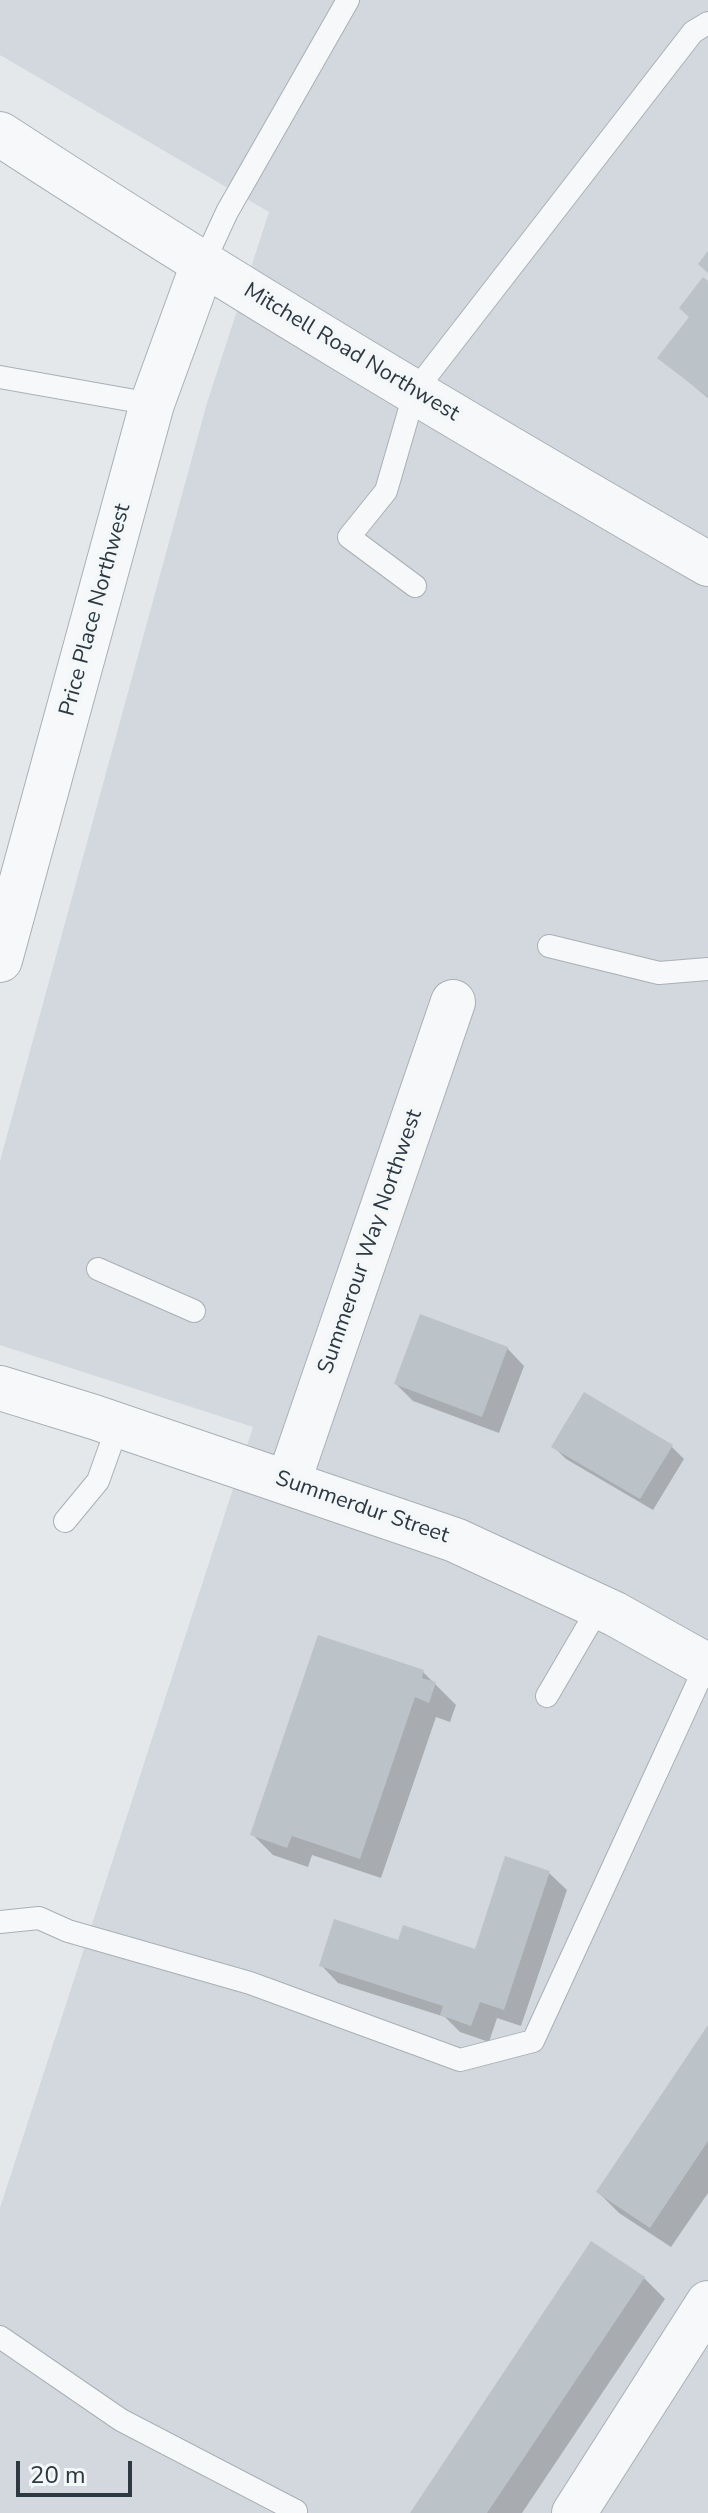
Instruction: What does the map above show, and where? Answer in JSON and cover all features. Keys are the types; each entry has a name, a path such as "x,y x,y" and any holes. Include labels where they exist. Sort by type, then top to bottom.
{"street":[{"name":"Mitchell Road Northwest","path":"0,134 203,264 708,564"},
{"name":"Price Place Northwest","path":"0,960 152,404 203,264"},
{"name":"Summerour Way Northwest","path":"288,1483 453,1002"},
{"name":"Summerdur Street","path":"0,1388 455,1540 599,1607 707,1665"},
{"path":"574,2513 708,2303"}],"lane":[{"path":"203,264 227,212 348,0"},
{"path":"415,586 349,537 386,491 415,391 693,32 708,23"},
{"path":"0,377 152,404"},
{"path":"549,946 659,973 708,969"},
{"path":"98,1269 194,1311"},
{"path":"65,1521 98,1481 118,1425"},
{"path":"547,1696 599,1607"},
{"path":"0,1922 39,1918 68,1931 250,1983 460,2060 533,2041 707,1665"},
{"path":"0,2337 121,2420 296,2511"}],"shaded area":[{"path":"0,0 708,0 708,2513 0,2513 0,2208 253,1427 0,1345 0,1161 207,403 269,212 0,55"}],"building":[{"path":"708,251 708,273 698,264"},
{"path":"703,277 708,281 708,397 657,358 689,317 679,308"},
{"path":"420,1314 508,1347 482,1417 394,1384"},
{"path":"584,1392 673,1445 640,1499 551,1447"},
{"path":"318,1635 424,1670 422,1678 436,1682 429,1703 415,1697 360,1859 292,1836 287,1848 250,1835"},
{"path":"505,1856 550,1871 504,2010 480,2002 471,2026 440,2015 443,2006 319,1966 334,1919 398,1940 403,1925 475,1949"},
{"path":"708,2025 708,2141 650,2228 596,2192"},
{"path":"591,2241 645,2277 487,2513 410,2513"}]}
